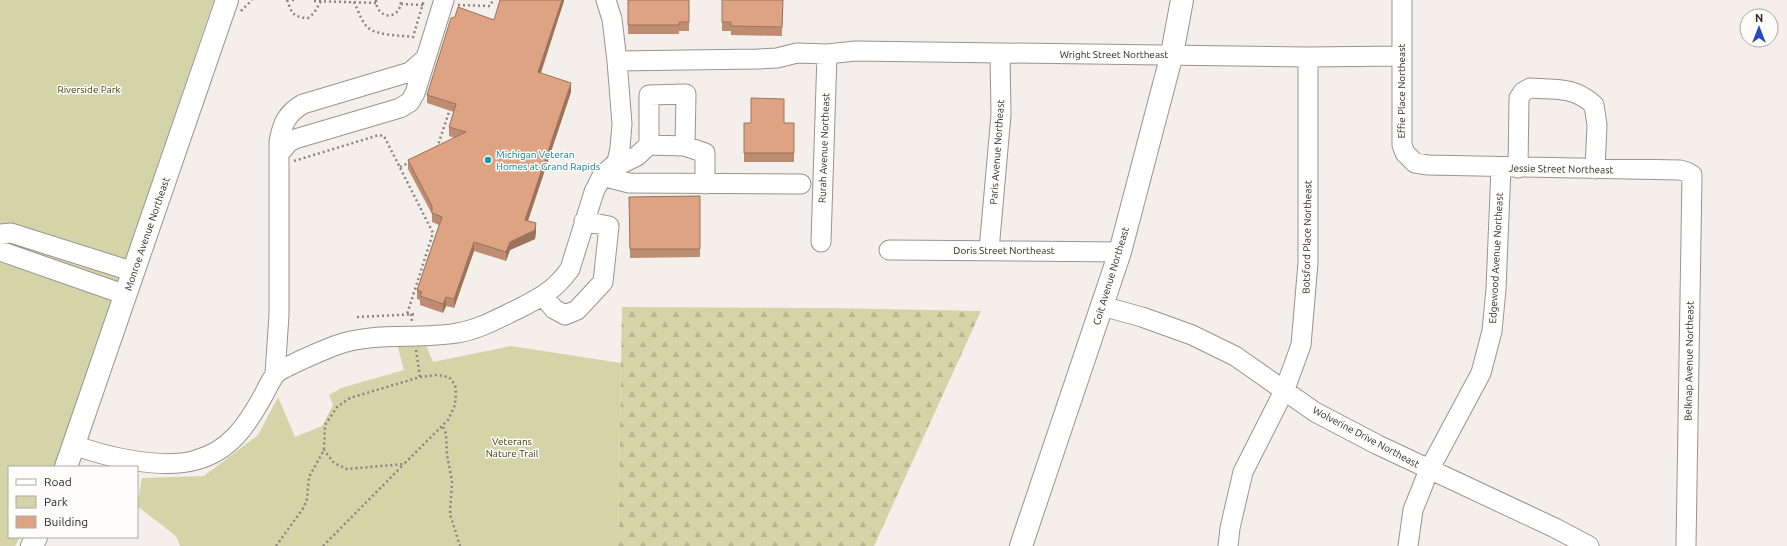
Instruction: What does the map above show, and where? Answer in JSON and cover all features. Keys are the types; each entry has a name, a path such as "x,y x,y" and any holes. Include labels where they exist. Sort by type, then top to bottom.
{"main road":[{"name":"Monroe Avenue Northeast","path":"66,466 227,0"},
{"name":"Coit Avenue Northeast","path":"1021,546 1120,252 1172,54 1182,0"}],"street":[{"path":"279,157 288,142 295,139 405,106 415,93 444,0"},
{"path":"275,374 336,346 360,338 465,332 484,325 543,296 564,277 570,269 594,192 619,156 621,137 616,61 612,18 606,0"},
{"name":"Effie Place Northeast","path":"1402,0 1402,145 1405,153 1415,163 1428,165"},
{"name":"Wright Street Northeast","path":"616,61 758,59 777,58 796,54 827,54 856,51 1308,57 1401,56"},
{"name":"Rurah Avenue Northeast","path":"821,242 827,54"},
{"name":"Paris Avenue Northeast","path":"989,250 1001,115 1000,54"},
{"name":"Botsford Place Northeast","path":"1228,546 1230,528 1243,472 1285,389 1301,345 1308,263 1308,57"},
{"path":"74,445 105,455 170,463 196,460 220,450 240,433 250,419 275,374 279,315 279,157 280,135 286,117 303,104 410,72 425,59"},
{"name":"Edgewood Avenue Northeast","path":"1408,546 1413,510 1429,470 1481,373 1492,331 1519,98 1523,92 1530,88 1574,91 1584,96 1594,104 1597,125 1595,169"},
{"path":"608,172 637,156 648,145 649,95 686,94 685,146"},
{"path":"648,145 685,146 705,153 705,184"},
{"name":"Jessie Street Northeast","path":"1428,165 1510,168 1680,170 1692,175"},
{"path":"608,172 629,183 801,184"},
{"name":"Belknap Avenue Northeast","path":"1686,546 1692,175"},
{"path":"543,296 554,309 565,315 577,310 602,282 609,226 584,221"},
{"path":"0,234 11,233 134,272"},
{"name":"Doris Street Northeast","path":"889,250 1120,252"},
{"path":"0,251 126,294"},
{"name":"Wolverine Drive Northeast","path":"1102,306 1142,317 1192,335 1235,356 1285,389 1316,412 1429,470 1555,528 1589,546"}],"path":[{"path":"287,0 292,14 298,17 308,18 314,13 321,1"},
{"path":"314,1 376,2 376,7 379,12 385,15 392,15 398,12 401,8 401,0"},
{"path":"354,2 362,19 370,29 376,32 413,37 424,0"},
{"path":"436,150 452,104"},
{"path":"279,157 297,161 379,135 384,136 433,233 407,314"},
{"path":"400,167 412,161"},
{"path":"357,317 417,314"},
{"path":"276,546 304,507 307,499 309,477 324,450 325,425 332,412 350,398 430,375 449,377 456,389 454,405 448,420 443,427 323,546"},
{"path":"443,427 446,434 447,455 452,481 450,514 460,546"},
{"path":"324,450 334,463 347,469 404,464"}],"green space":[{"name":"Riverside Park","path":"0,0 214,0 55,466 8,466 8,538 19,538 15,546 0,546"},
{"path":"622,307 829,308 981,311 874,546 618,546"},
{"name":"Veterans Nature Trail","path":"425,342 433,362 511,346 621,363 618,546 180,546 176,536 138,507 142,478 204,476 258,435 278,397 295,437 322,426 333,405 329,395 341,388 404,370 397,344"}],"building":[{"name":"Michigan Veteran Homes at Grand Rapids","path":"500,0 562,0 538,72 571,83 525,220 536,223 535,230 510,242 506,252 474,242 454,299 446,297 443,304 420,296 422,292 417,290 442,217 432,213 432,206 408,160 466,132 449,127 456,104 427,95 451,18 455,17 458,7 494,20"},
{"path":"628,0 689,0 689,22 679,22 679,25 628,25"},
{"path":"722,0 783,0 782,27 731,26 731,22 722,22"},
{"path":"751,98 784,99 784,123 794,123 794,153 744,153 744,123 751,123"},
{"path":"700,196 700,249 630,249 629,197"}],"place":[{"name":"Michigan Veteran Homes at Grand Rapids","path":"488,160"}]}
